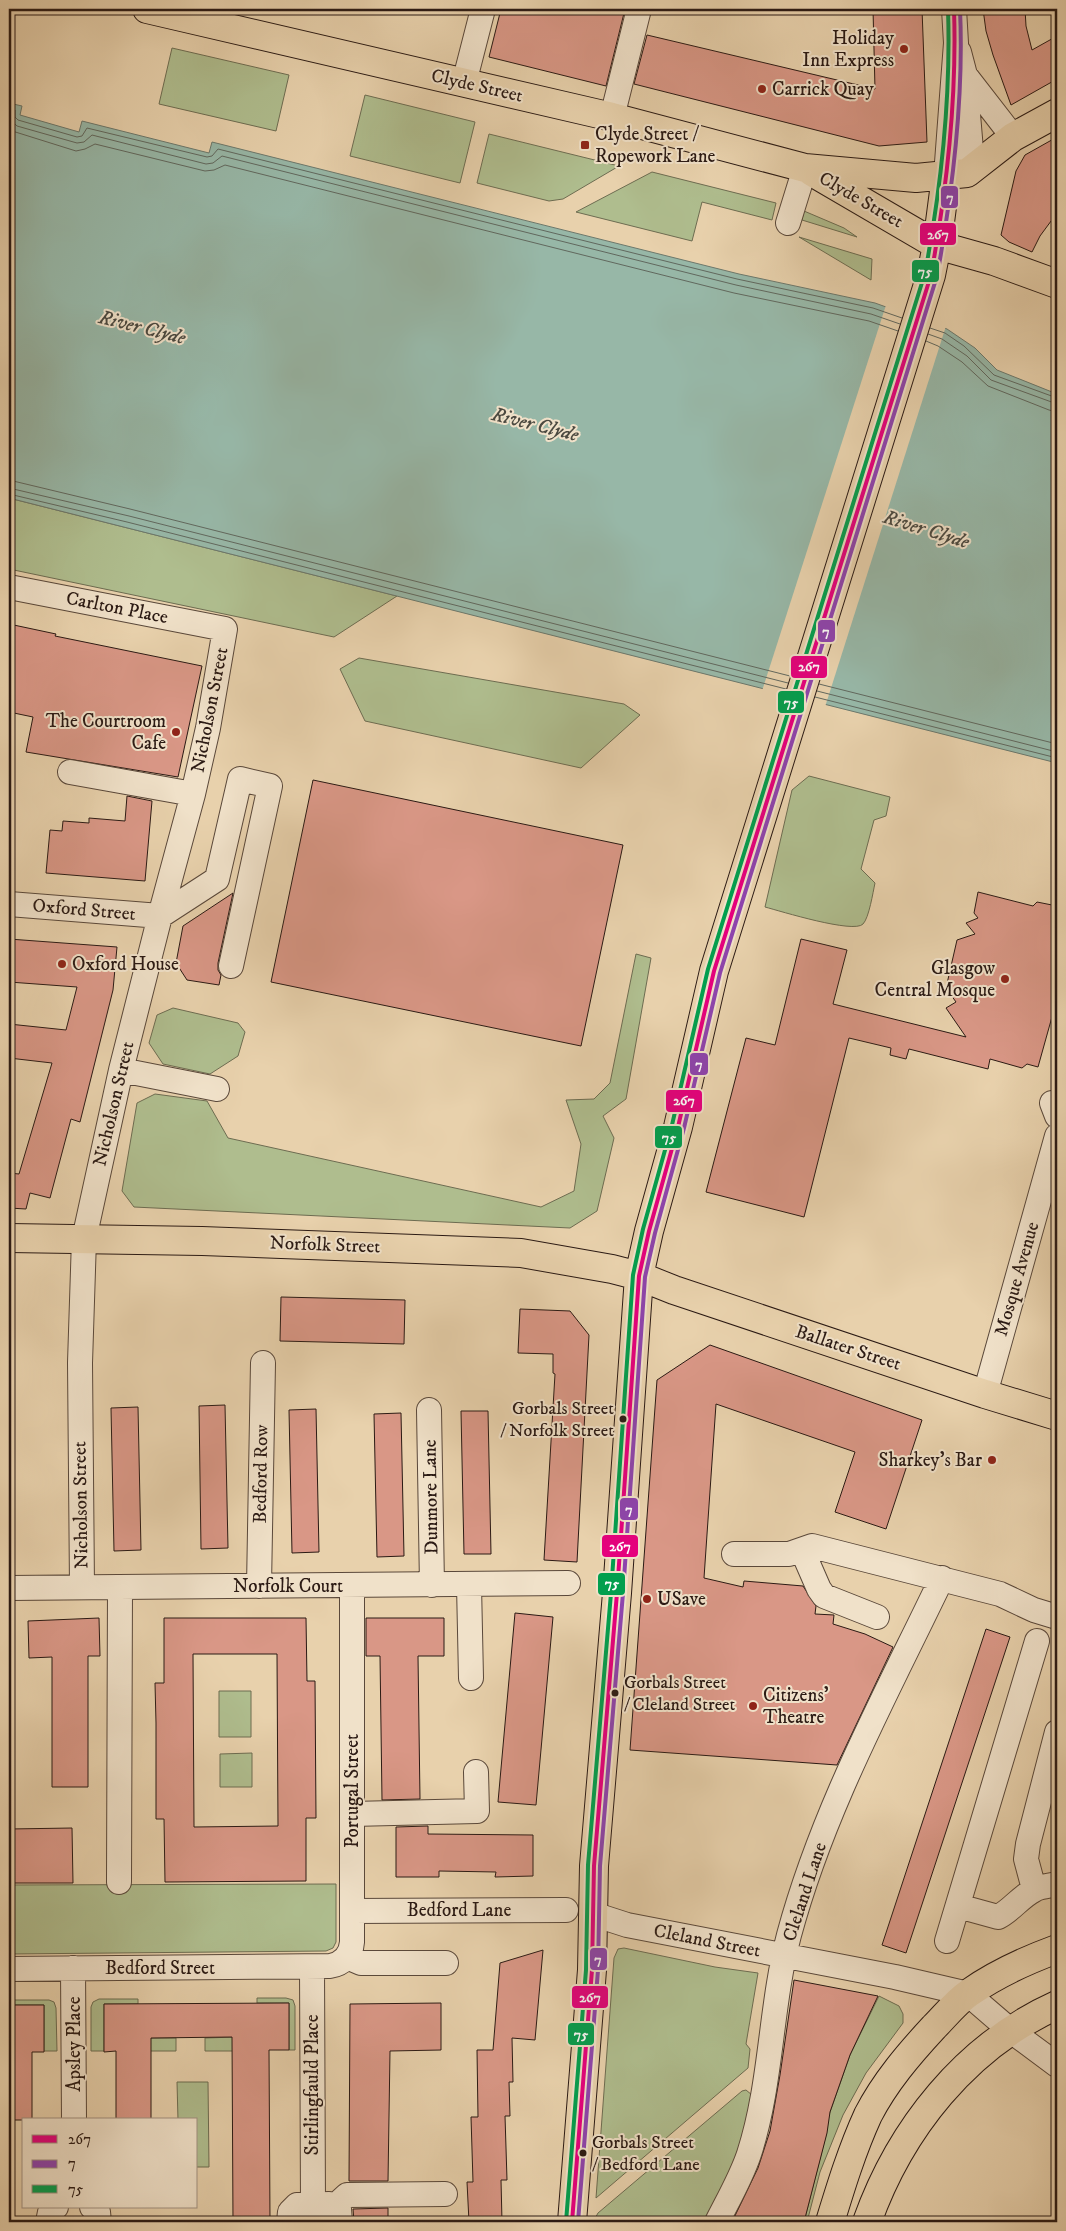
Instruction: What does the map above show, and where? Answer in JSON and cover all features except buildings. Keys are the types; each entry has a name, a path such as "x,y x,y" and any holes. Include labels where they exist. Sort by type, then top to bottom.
{"main road":[{"name":"Clyde Street","path":"147,9 183,13 464,83 612,117 805,168 896,177 956,175"},
{"path":"572,2222 592,1970 593,1914 601,1772 617,1593 639,1276 649,1231 678,1127 714,971 931,275 956,175 1013,137 1057,113"},
{"name":"Clyde Street","path":"805,168 937,245 994,261 1057,284"},
{"name":"Norfolk Street","path":"9,1238 212,1241 521,1253 556,1258 639,1276"},
{"name":"Ballater Street","path":"639,1276 674,1290 985,1394 1057,1416"},
{"path":"830,2222 855,2145 882,2091 916,2047 968,1994 1007,1970 1057,1949"},
{"path":"867,2222 892,2162 914,2128 956,2076 1011,2031 1036,2015 1057,2005"}],"street":[{"path":"464,83 482,9"},
{"path":"612,117 639,9"},
{"path":"954,9 956,43 956,175"},
{"path":"956,43 965,75 970,150 956,175"},
{"path":"965,75 1013,137"},
{"path":"788,223 805,168"},
{"name":"Carlton Place","path":"9,587 225,629"},
{"name":"Nicholson Street","path":"82,1587 80,1363 84,1239 119,1081 193,794 208,728 225,629"},
{"path":"70,772 193,794"},
{"path":"160,916 217,879 240,779 270,786 231,966"},
{"name":"Oxford Street","path":"9,904 160,916"},
{"path":"119,1081 217,1089"},
{"name":"Mosque Avenue","path":"985,1394 1057,1136"},
{"name":"Bedford Row","path":"259,1586 263,1363"},
{"name":"Dunmore Lane","path":"429,1410 432,1585"},
{"path":"734,1554 789,1554 812,1546 1000,1594 1034,1610 1057,1617"},
{"path":"802,1550 824,1596 877,1617"},
{"name":"Cleland Lane","path":"717,2222 741,2174 756,2128 785,1956 795,1917 841,1786 942,1578"},
{"name":"Norfolk Court","path":"9,1588 432,1585 568,1582"},
{"path":"469,1584 471,1678"},
{"name":"Portugal Street","path":"347,1957 352,1948 352,1585"},
{"path":"119,1882 120,1587"},
{"path":"947,1941 1037,1641"},
{"path":"1034,1889 1026,1859 1028,1844 1057,1732"},
{"path":"352,1814 477,1811 476,1772"},
{"path":"958,1906 998,1917 1008,1912 1016,1902 1034,1889 1057,1884"},
{"name":"Bedford Lane","path":"352,1910 566,1910"},
{"name":"Cleland Street","path":"593,1914 627,1925 895,1977 968,1994"},
{"path":"312,1967 335,1965 347,1957 361,1963 446,1963"},
{"name":"Bedford Street","path":"9,1968 312,1967"},
{"name":"Stirlingfauld Place","path":"312,1967 329,2211"},
{"name":"Apsley Place","path":"73,1968 74,2118"},
{"path":"968,1994 1011,2031 1057,2065"},
{"path":"289,2222 292,2207 298,2204 329,2211 347,2196 445,2194"},
{"path":"48,2222 50,2212 55,2208"},
{"path":"93,2208 98,2212 99,2222"}],"green space":[{"path":"172,48 289,75 276,131 159,104"},
{"path":"365,95 475,122 460,183 350,156"},
{"path":"489,134 619,166 563,199 549,201 477,183"},
{"path":"652,172 776,203 772,220 702,202 692,241 576,212"},
{"path":"804,211 844,228 857,237 802,220"},
{"path":"799,237 872,259 871,280"},
{"path":"9,498 397,596 334,637 9,569"},
{"path":"359,658 624,704 640,715 581,768 365,721 340,669"},
{"path":"809,776 890,797 886,816 874,820 861,869 875,883 867,916 863,924 846,926 832,924 765,907 792,790"},
{"path":"636,954 651,958 626,1099 603,1116 614,1138 597,1211 570,1228 134,1207 122,1191 137,1103 155,1094 207,1101 228,1138 541,1207 574,1191 581,1144 566,1100 594,1099 610,1083"},
{"path":"173,1008 238,1023 245,1032 238,1056 210,1074 163,1064 149,1043 157,1015"},
{"path":"219,1691 251,1691 251,1737 219,1737"},
{"path":"252,1753 252,1787 220,1787 220,1754"},
{"path":"336,1884 336,1942 333,1948 326,1951 9,1954 9,1885"},
{"path":"624,1948 715,1967 758,1973 746,2044 750,2049 748,2068 596,2198 614,1958 618,1949"},
{"path":"879,1996 899,2006 903,2014 903,2023 866,2073 843,2115 820,2172 807,2222 804,2222 826,2135 829,2115 850,2055"},
{"path":"257,1998 286,1998 293,2000 295,2006 295,2050 289,2050 289,2003 257,2003"},
{"path":"99,1999 138,1999 138,2004 104,2004 104,2051 91,2051 91,2007 93,2002"},
{"path":"12,2000 49,2000 54,2002 56,2008 57,2051 44,2051 44,2005 12,2005"},
{"path":"237,2037 237,2051 205,2051 205,2038"},
{"path":"144,2038 176,2038 176,2051 144,2051"},
{"path":"177,2082 208,2082 209,2167 198,2167 198,2118 178,2118"},
{"path":"746,2090 752,2095 744,2148 709,2222 593,2222 598,2213 742,2091"}],"water":[{"name":"River Clyde","path":"9,103 22,106 20,115 79,132 82,121 209,153 212,142 739,274 875,303 947,329 975,348 997,370 1057,394 1057,763 9,498"}],"pier":[{"path":"886,305 946,326 825,707 762,691"}],"transit line":[{"name":"75","path":"566,2222 586,1970 588,1865 611,1593 633,1275 643,1229 672,1125 708,969 925,273 936,208 944,142 949,42 948,9"},
{"name":"267","path":"572,2222 592,1970 594,1866 617,1593 639,1276 649,1231 678,1127 714,971 931,275 942,209 950,142 955,42 954,9"},
{"name":"7","path":"578,2222 598,1970 600,1866 623,1593 645,1277 684,1128 720,973 937,276 948,210 959,109 960,9"}],"place":[{"name":"Holiday Inn Express","path":"904,49"},
{"name":"Carrick Quay","path":"762,89"},
{"name":"Clyde Street / Ropework Lane","path":"585,145"},
{"name":"The Courtroom Cafe","path":"176,732"},
{"name":"Oxford House","path":"62,964"},
{"name":"Glasgow Central Mosque","path":"1005,979"},
{"name":"Gorbals Street / Norfolk Street","path":"623,1419"},
{"name":"Sharkey's Bar","path":"992,1460"},
{"name":"USave","path":"647,1599"},
{"name":"Gorbals Street / Cleland Street","path":"615,1693"},
{"name":"Citizens' Theatre","path":"753,1706"},
{"name":"Gorbals Street / Bedford Lane","path":"583,2153"}]}
